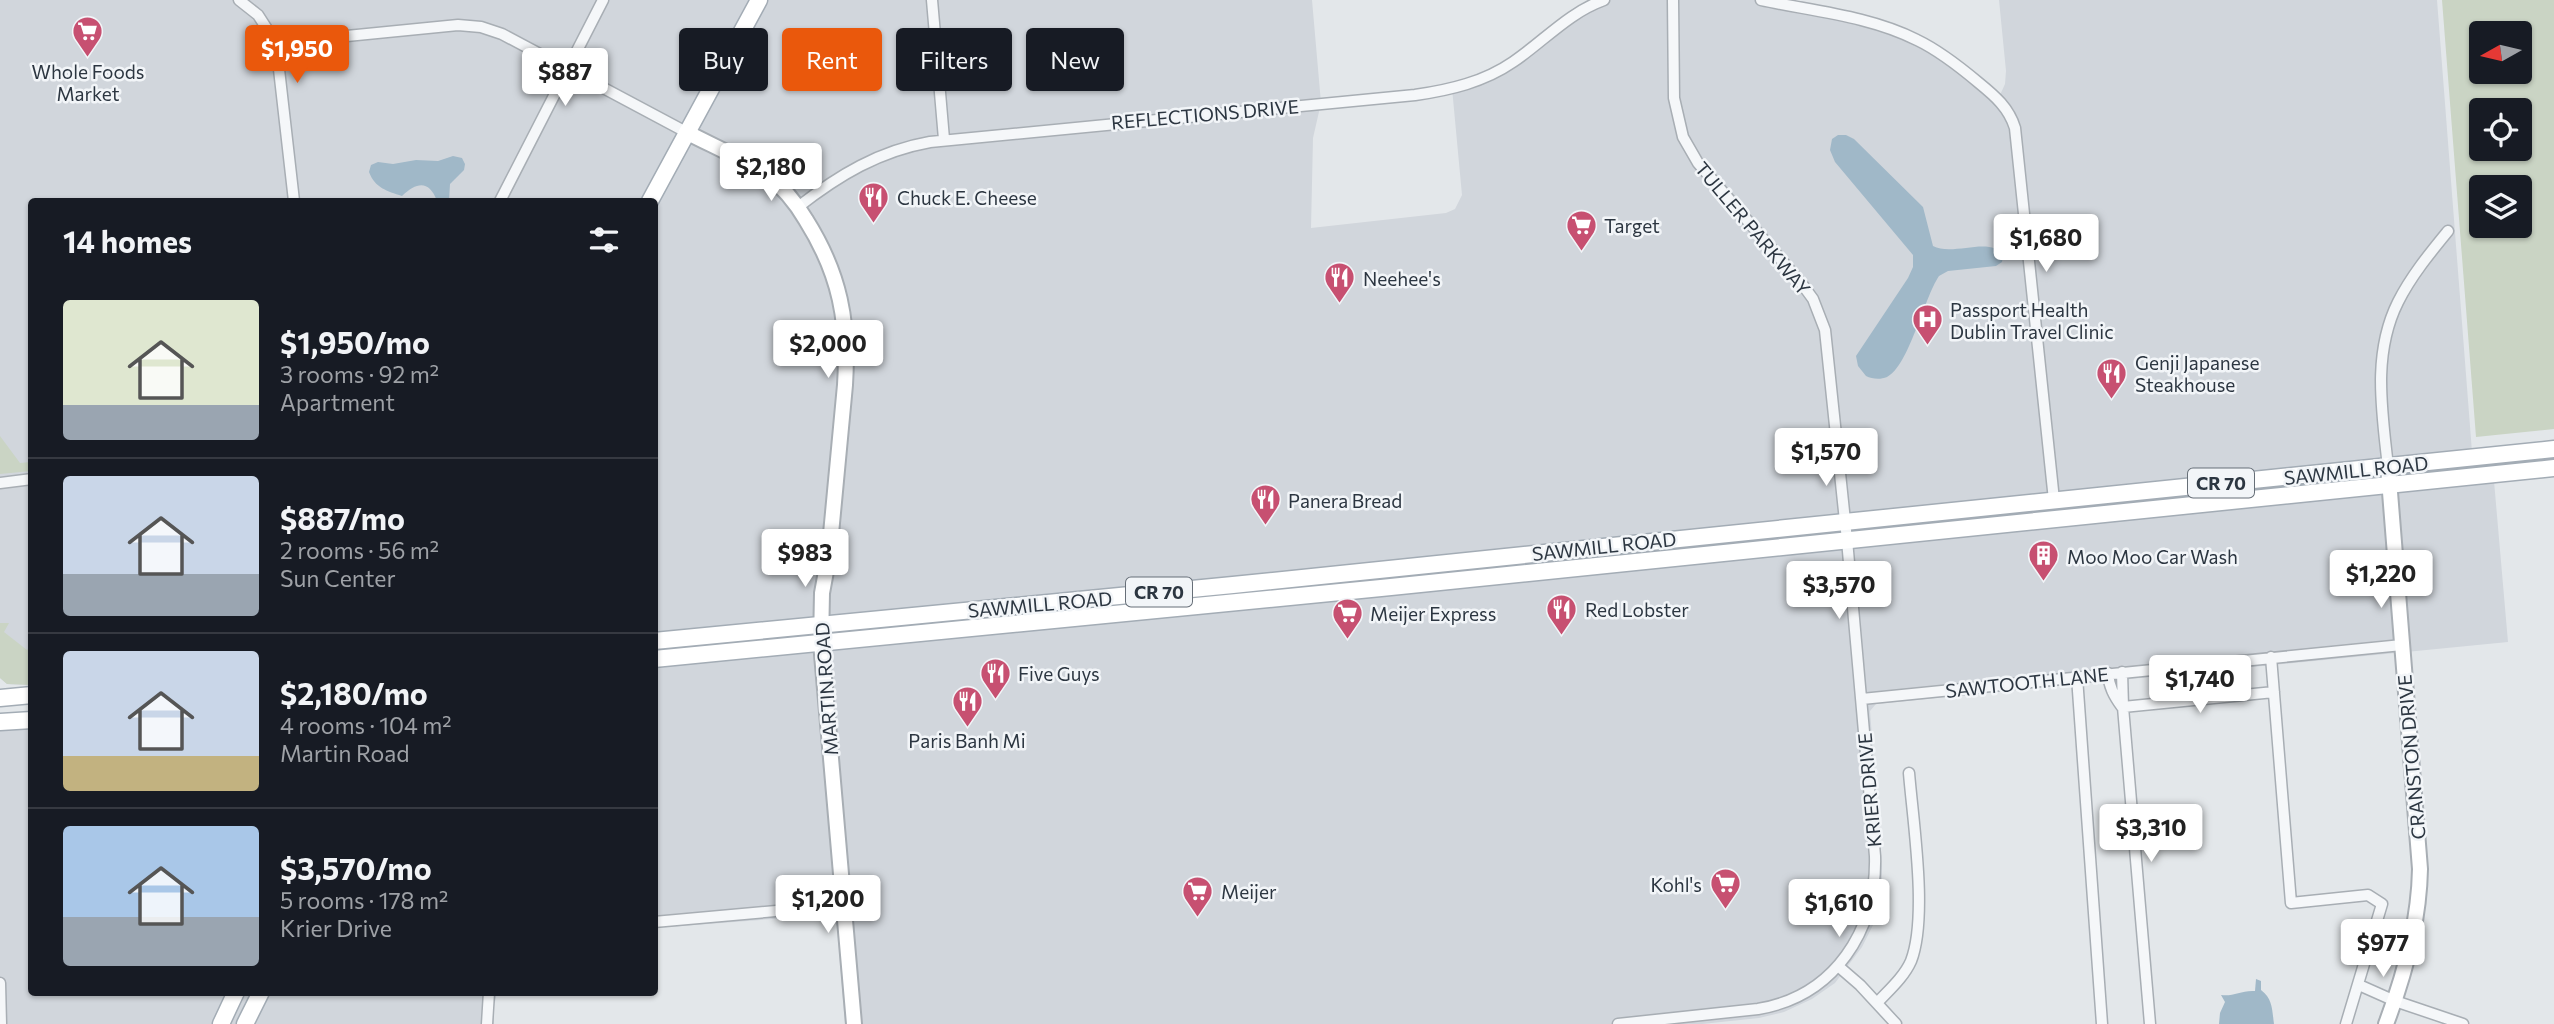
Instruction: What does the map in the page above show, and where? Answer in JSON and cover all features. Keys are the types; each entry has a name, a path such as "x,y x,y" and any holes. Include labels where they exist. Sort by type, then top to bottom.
{"main road":[{"path":"652,198 759,0"},
{"name":"SAWMILL ROAD","path":"658,641 2554,449"},
{"name":"SAWMILL ROAD","path":"658,659 2554,468"},
{"path":"0,698 28,695"},
{"path":"0,722 28,720"},
{"path":"221,1024 234,996"},
{"path":"245,1024 259,996"}],"street":[{"path":"239,0 258,15 276,43 293,198"},
{"path":"502,198 603,0"},
{"path":"932,0 944,139"},
{"name":"REFLECTIONS DRIVE","path":"798,207 835,180 872,159 905,147 944,139 1433,92 1466,84 1498,71 1563,22 1604,0"},
{"name":"TULLER PARKWAY","path":"1673,0 1674,97 1682,137 1698,163 1801,284 1821,318 1827,345 1847,540"},
{"path":"1761,0 1880,26 1918,40 1957,65 1993,95 2009,113 2015,128 2054,500"},
{"path":"276,43 468,25 493,30 686,132"},
{"name":"MARTIN ROAD","path":"686,132 768,176 798,207 823,250 840,293 847,335 840,442 829,555 822,593 821,643 854,1024"},
{"path":"2389,485 2380,391 2385,337 2399,300 2448,231"},
{"path":"0,483 28,480"},
{"name":"CRANSTON DRIVE","path":"2386,1024 2413,939 2420,882 2389,485"},
{"name":"KRIER DRIVE","path":"1618,1024 1726,1018 1793,999 1818,984 1838,966 1864,925 1875,882 1847,540"},
{"name":"SAWTOOTH LANE","path":"1861,699 2402,645"},
{"path":"2271,657 2291,904 2368,895 2382,904 2346,1024"},
{"path":"2122,672 2150,1024"},
{"path":"2108,673 2114,697 2123,708"},
{"path":"2077,677 2102,1024"},
{"path":"2123,708 2274,692"},
{"path":"1877,1003 1910,964 1917,942 1917,875 1909,773"},
{"path":"658,922 843,905"},
{"path":"1838,966 1896,1024"},
{"path":"0,983 1,1024"},
{"path":"2359,985 2395,1001 2463,1024"},
{"path":"487,1024 489,996"}],"shaded area":[{"path":"0,0 1312,0 1321,103 1313,138 1311,228 1446,213 1455,209 1462,195 1452,88 1483,78 1604,0 1761,0 1855,19 1918,40 2009,113 2054,500 658,641 658,198 28,198 28,685 7,684 0,678"},
{"path":"1999,0 2437,0 2472,452 2058,494 2020,127 2014,110 2000,95 2005,84 2006,71"},
{"path":"2494,481 2508,642 1876,704 1870,711 1882,896 1876,919 1862,947 1835,983 1812,999 1784,1012 1759,1018 1702,1024 845,1024 837,926 825,915 658,928 658,667"},
{"path":"28,728 28,996 496,996 494,1024 0,1024 0,731"}],"green space":[{"path":"2442,0 2554,0 2554,429 2476,437"},
{"path":"0,436 20,463 28,462 28,471 0,474"},
{"path":"0,623 9,623 4,632 28,649 28,685 7,684 0,678"}],"water":[{"path":"1838,135 1854,139 1923,207 1933,246 1941,249 1990,247 2003,256 2002,262 1996,266 1948,271 1939,276 1902,360 1895,370 1882,379 1866,376 1858,366 1856,356 1908,278 1913,267 1913,255 1835,162 1830,150 1832,139"},
{"path":"453,156 462,158 465,164 464,170 450,184 449,198 436,198 430,189 422,185 402,196 382,188 369,172 371,165 378,162 393,164 416,160 438,161"},
{"path":"2256,979 2261,981 2261,990 2270,1001 2274,1024 2219,1024 2225,1002 2221,995 2255,991"}],"place":[{"name":"Whole Foods Market","path":"88,59"},
{"name":"Chuck E. Cheese","path":"874,224"},
{"name":"Target","path":"1581,252"},
{"name":"Neehee's","path":"1340,305"},
{"name":"Passport Health Dublin Travel Clinic","path":"1927,347"},
{"name":"Genji Japanese Steakhouse","path":"2112,400"},
{"name":"Panera Bread","path":"1265,527"},
{"name":"Moo Moo Car Wash","path":"2044,583"},
{"name":"Red Lobster","path":"1562,636"},
{"name":"Meijer Express","path":"1347,640"},
{"name":"Five Guys","path":"995,700"},
{"name":"Paris Banh Mi","path":"967,728"},
{"name":"Kohl's","path":"1725,911"},
{"name":"Meijer","path":"1198,918"}]}
